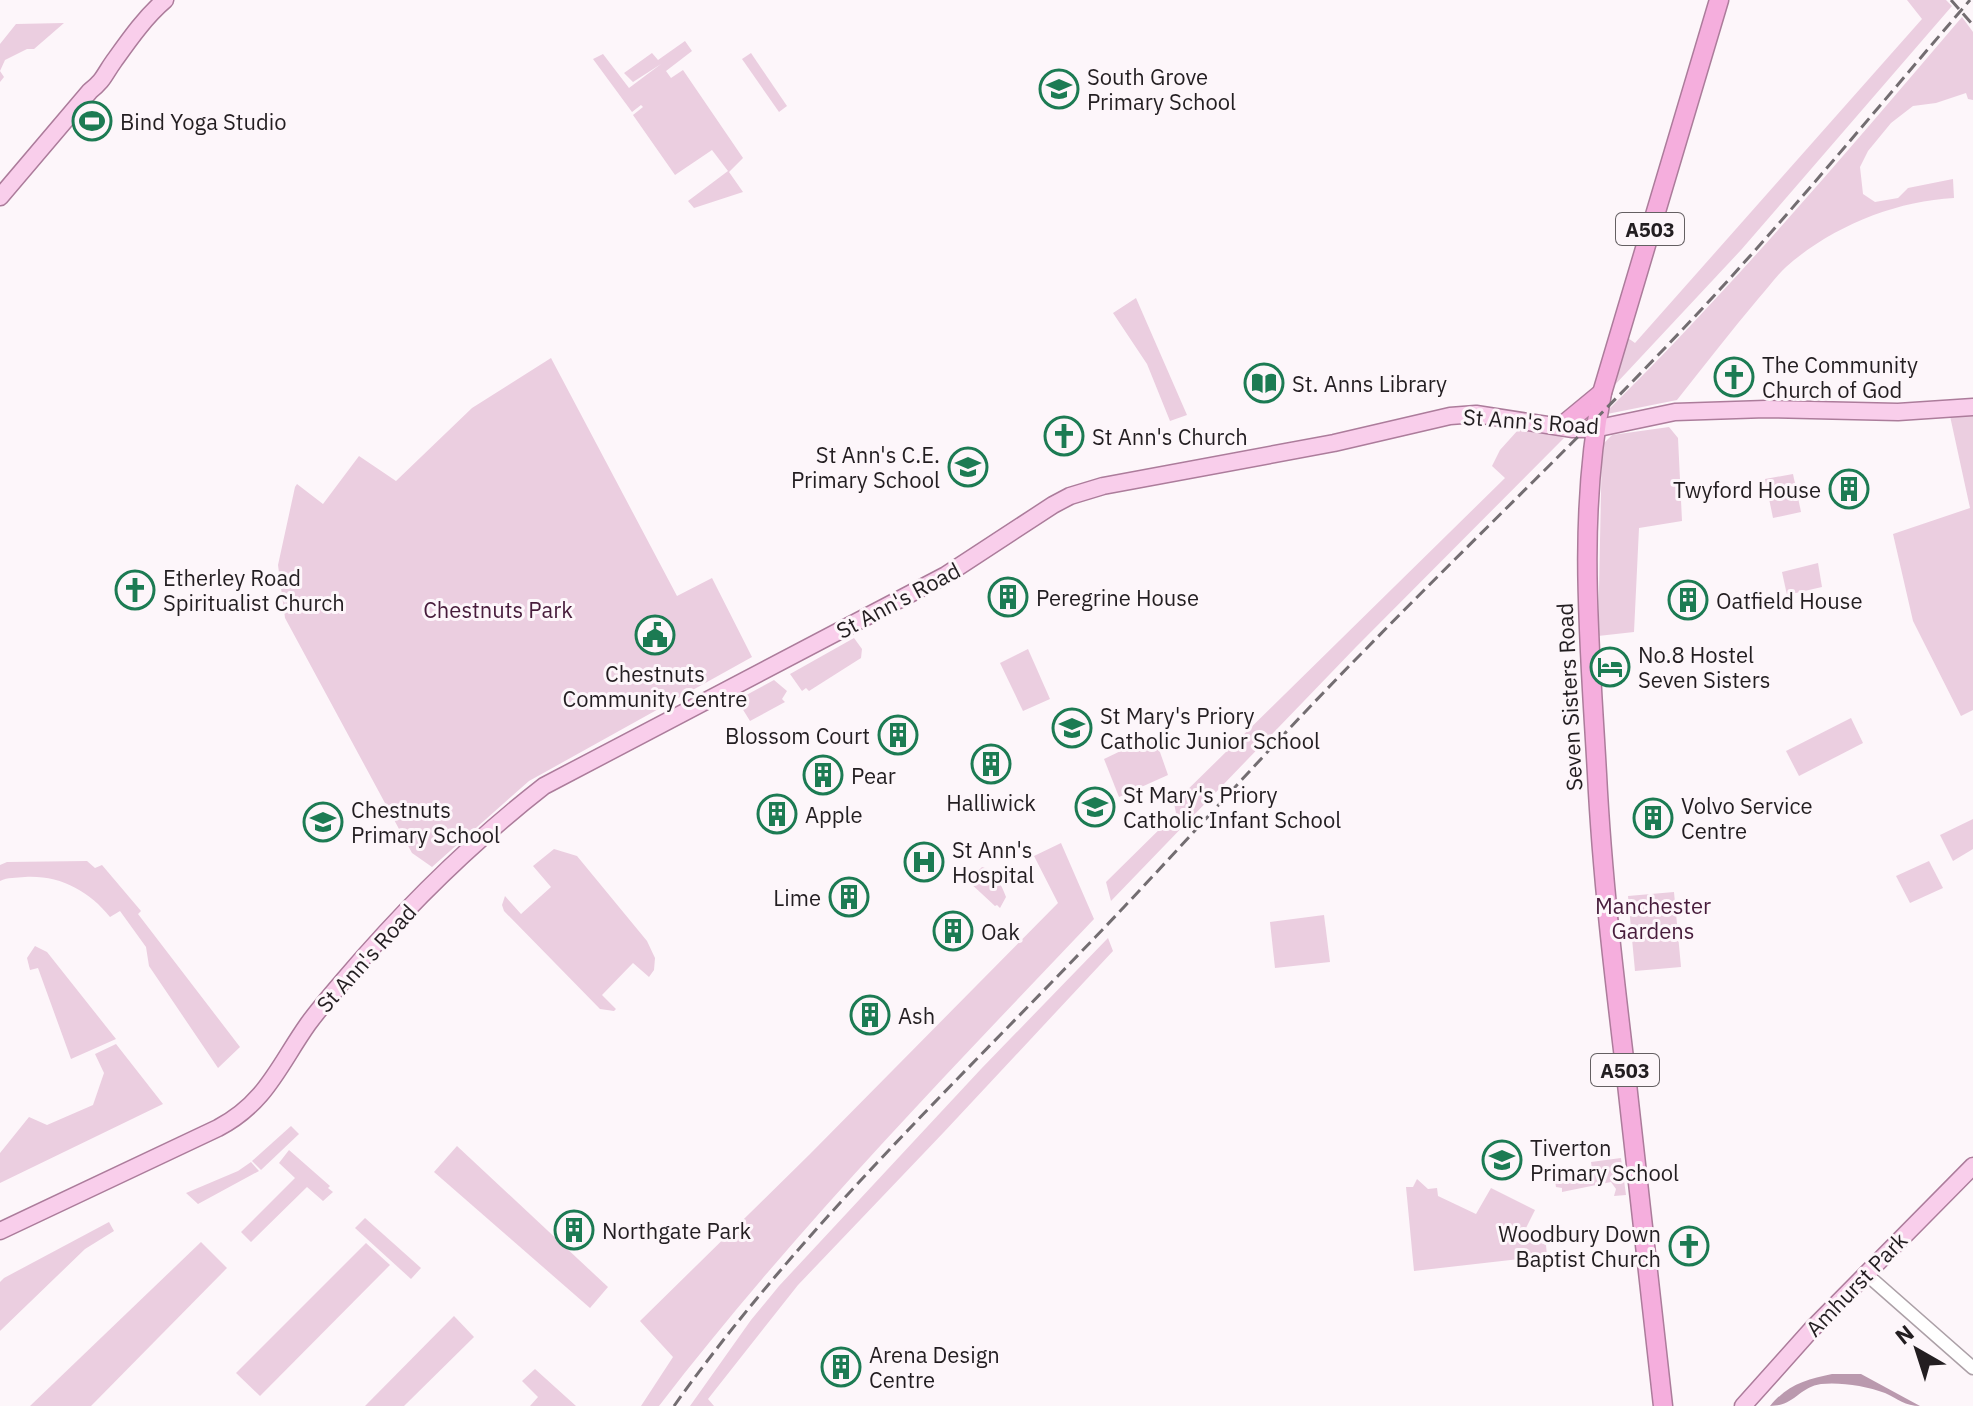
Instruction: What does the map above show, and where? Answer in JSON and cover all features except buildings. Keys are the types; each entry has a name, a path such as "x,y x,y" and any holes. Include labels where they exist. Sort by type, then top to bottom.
{"highway":[{"name":"Seven Sisters Road","path":"1663,1406 1610,941 1590,686 1588,564 1594,429 1602,393 1719,0"},
{"path":"1562,426 1602,393"}],"main road":[{"path":"0,197 90,91 104,81 110,65 125,45 165,0"},
{"name":"St Ann's Road","path":"0,1231 204,1135 251,1106 274,1079 309,1023 393,926 487,834 544,786 953,571 1061,500 1116,483 1334,443 1450,416 1476,414 1594,429 1675,412 1766,409 1902,412 1973,407"},
{"name":"Amhurst Park","path":"1743,1406 1865,1273 1973,1166"}],"street":[{"path":"1865,1273 1973,1368"}],"green space":[{"path":"1907,0 1946,0 1952,6 1741,250 1612,388 1628,338 1635,343 1922,19"},
{"path":"1962,17 1973,32 1973,100 1968,99 1966,93 1936,103 1913,106 1891,123 1868,151 1860,167 1863,194 1875,202 1898,198 1908,188 1953,179 1954,198 1909,204 1887,211 1843,228 1823,240 1779,274 1677,400 1607,414 1788,219"},
{"path":"64,23 34,49 27,49 5,60 0,71 0,44 16,24"},
{"path":"685,41 692,51 666,71 671,78 683,70 743,158 729,172 743,192 694,208 688,201 728,171 712,150 675,175 633,115 643,107 641,105 632,112 593,59 603,54 629,88 661,64 633,82 624,73 652,53 658,60"},
{"path":"751,53 787,106 779,112 742,59"},
{"path":"1136,298 1187,415 1170,421 1147,364 1113,313"},
{"name":"Chestnuts Park","path":"551,358 677,596 712,578 752,657 529,781 432,867 412,853 285,618 278,565 295,487 297,484 323,504 359,456 396,481 472,408"},
{"path":"1950,416 1973,416 1973,710 1961,716 1913,621 1893,534 1970,508"},
{"path":"1669,427 1678,438 1682,521 1639,528 1634,632 1598,636 1602,445 1612,435"},
{"path":"1518,430 1550,433 1564,438 1356,647 1111,901 1106,882 1176,813 1174,803 1505,478 1492,466 1500,450"},
{"path":"1793,474 1801,512 1773,518 1765,479"},
{"path":"1818,563 1822,587 1787,595 1782,572"},
{"path":"854,638 862,649 861,658 809,691 806,688 802,691 790,674"},
{"path":"1028,649 1050,699 1023,711 1000,663"},
{"path":"774,680 787,691 782,699 785,702 750,721 737,700"},
{"path":"1851,718 1863,743 1799,776 1786,751"},
{"path":"1154,735 1168,775 1119,797 1104,759"},
{"path":"1973,819 1973,849 1953,861 1940,835"},
{"path":"1061,843 1094,919 816,1218 659,1406 641,1406 673,1357 640,1321 1058,903 1034,856"},
{"path":"554,849 577,856 647,941 655,958 654,970 649,977 633,963 602,995 616,1009 614,1011 600,1009 504,911 505,896 521,914 551,887 533,866"},
{"path":"87,861 95,868 102,865 141,911 138,914 240,1047 218,1068 149,966 146,947 120,911 110,917 83,892 50,879 25,877 0,881 0,865 7,862"},
{"path":"1929,861 1943,888 1910,903 1896,876"},
{"path":"982,867 1000,883 1006,897 1000,908 968,881"},
{"name":"Manchester Gardens","path":"1674,892 1681,967 1635,971 1628,896"},
{"path":"1324,915 1330,962 1275,968 1270,922"},
{"path":"1108,938 1113,951 798,1285 708,1399 714,1406 690,1406 779,1286"},
{"path":"35,946 47,952 116,1039 71,1059 38,968 30,970 27,958"},
{"path":"116,1044 163,1104 0,1183 0,1153 29,1117 47,1125 93,1105 104,1073 95,1054"},
{"path":"291,1126 299,1134 261,1170 252,1161"},
{"path":"457,1146 608,1287 590,1308 434,1172"},
{"path":"289,1150 333,1192 323,1201 307,1187 251,1242 241,1232 295,1178 279,1163"},
{"path":"1621,1158 1626,1195 1614,1196 1616,1189 1611,1182 1562,1192 1562,1188 1556,1187 1555,1181 1593,1176 1591,1162"},
{"path":"251,1162 259,1171 198,1204 186,1193 238,1171"},
{"path":"1417,1179 1428,1189 1437,1188 1438,1196 1476,1214 1491,1188 1535,1210 1522,1236 1546,1245 1547,1256 1414,1271 1406,1187 1413,1187"},
{"path":"365,1218 421,1268 411,1279 355,1228"},
{"path":"109,1222 114,1231 85,1249 0,1331 0,1282 4,1278"},
{"path":"201,1242 227,1268 91,1406 30,1406"},
{"path":"366,1243 390,1265 260,1396 236,1373"},
{"path":"454,1316 474,1337 404,1406 365,1406"},
{"path":"535,1369 576,1406 530,1406 538,1397 522,1381"}],"shaded area":[{"path":"1832,1374 1861,1374 1920,1406 1870,1388 1821,1384 1785,1403 1770,1406 1798,1384"}],"railway":[{"path":"1951,0 1973,25"},
{"path":"674,1406 725,1338 833,1210 1124,907 1331,685 1712,298 1970,0"}],"place":[{"name":"South Grove Primary School","path":"1059,89"},
{"name":"Bind Yoga Studio","path":"92,121"},
{"name":"The Community Church of God","path":"1734,377"},
{"name":"St. Anns Library","path":"1264,383"},
{"name":"St Ann's Church","path":"1064,436"},
{"name":"St Ann's C.E. Primary School","path":"968,467"},
{"name":"Twyford House","path":"1849,489"},
{"name":"Etherley Road Spiritualist Church","path":"135,590"},
{"name":"Peregrine House","path":"1008,597"},
{"name":"Oatfield House","path":"1688,600"},
{"name":"Chestnuts Community Centre","path":"655,635"},
{"name":"No.8 Hostel Seven Sisters","path":"1610,667"},
{"name":"St Mary's Priory Catholic Junior School","path":"1072,728"},
{"name":"Blossom Court","path":"898,735"},
{"name":"Halliwick","path":"991,764"},
{"name":"Pear","path":"823,775"},
{"name":"St Mary's Priory Catholic Infant School","path":"1095,807"},
{"name":"Apple","path":"777,814"},
{"name":"Volvo Service Centre","path":"1653,818"},
{"name":"Chestnuts Primary School","path":"323,822"},
{"name":"St Ann's Hospital","path":"924,862"},
{"name":"Lime","path":"849,897"},
{"name":"Oak","path":"953,931"},
{"name":"Ash","path":"870,1015"},
{"name":"Tiverton Primary School","path":"1502,1160"},
{"name":"Northgate Park","path":"574,1230"},
{"name":"Woodbury Down Baptist Church","path":"1689,1246"},
{"name":"Arena Design Centre","path":"841,1367"}]}
